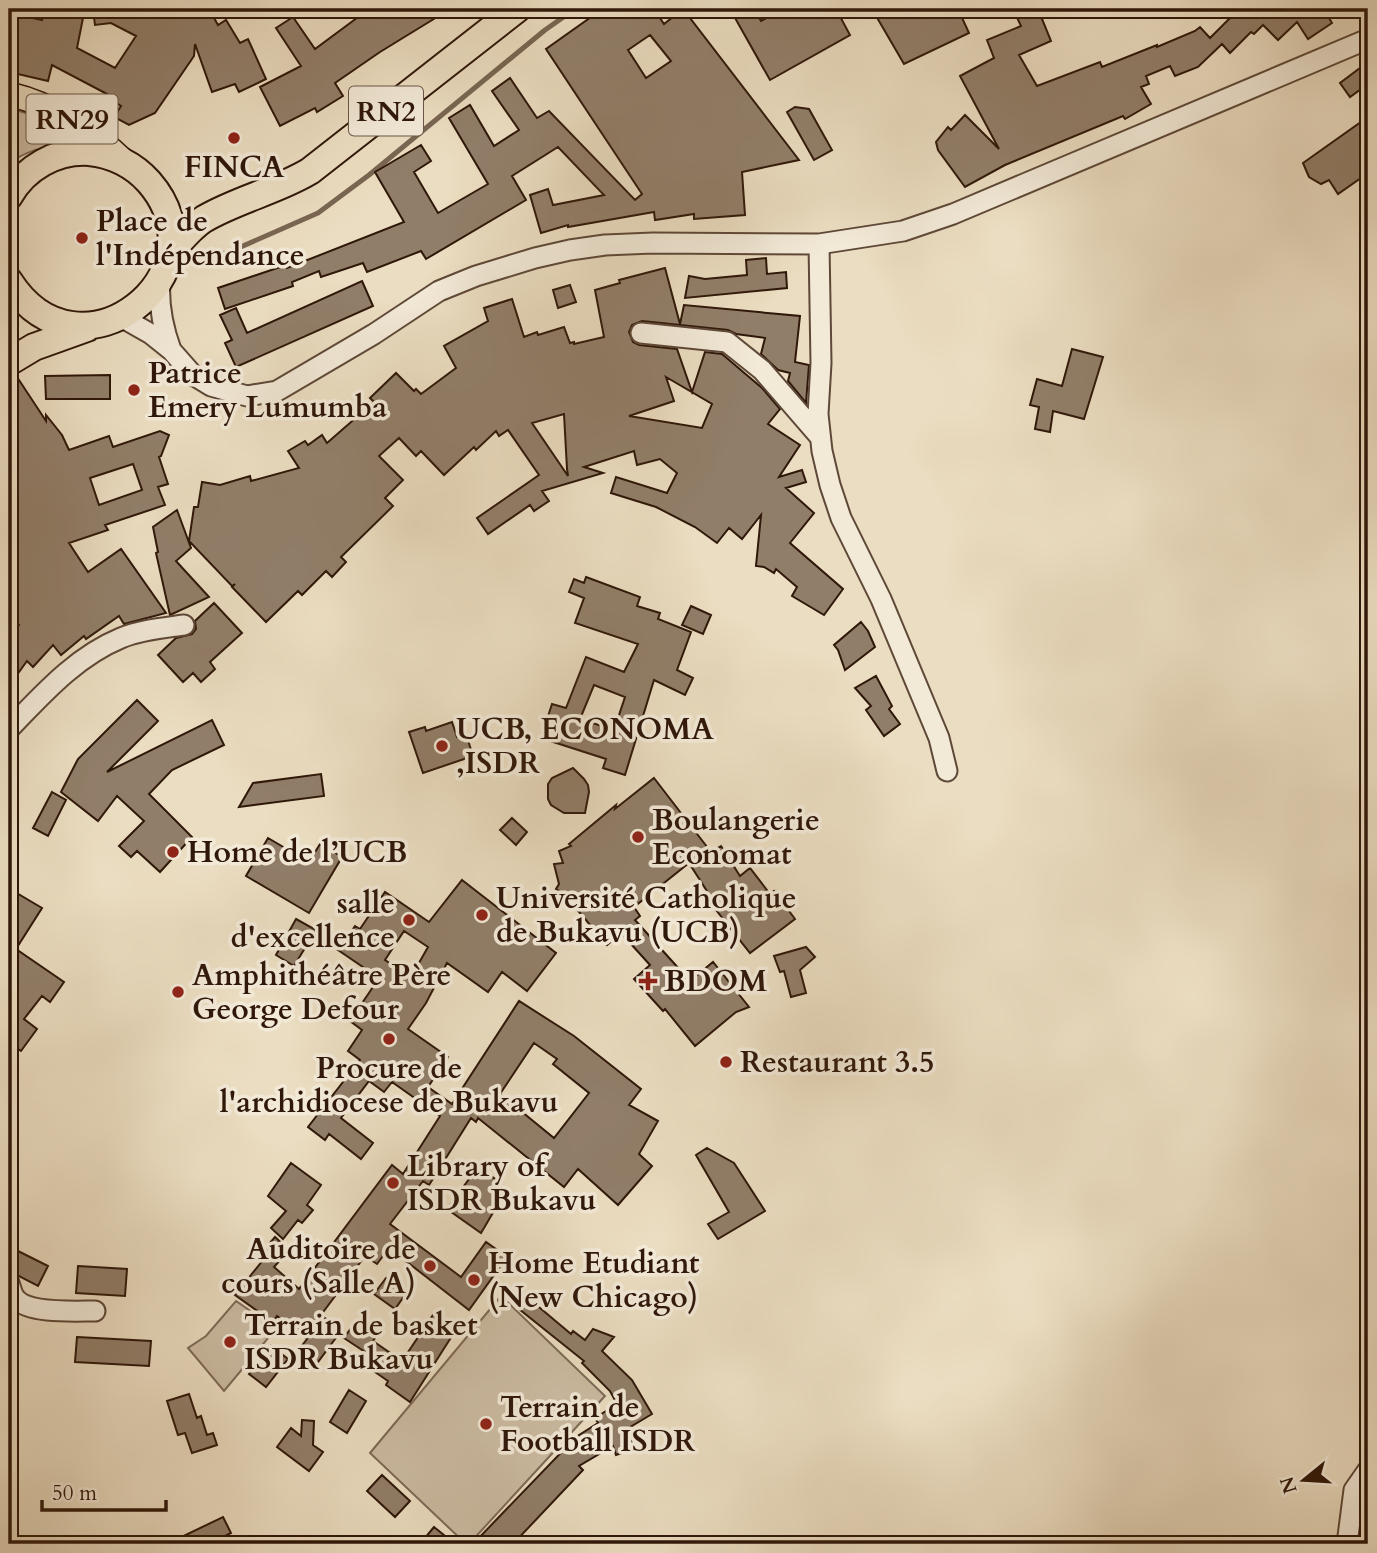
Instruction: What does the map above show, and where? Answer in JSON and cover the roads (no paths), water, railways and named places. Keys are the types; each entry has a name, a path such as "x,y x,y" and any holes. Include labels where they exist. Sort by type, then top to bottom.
{"highway":[{"name":"RN2","path":"169,254 185,234 205,219 288,184 310,170 517,9"},
{"path":"9,190 38,165 62,155 74,152 100,153 125,163 144,177 159,197 169,224 169,254 160,279 139,306 111,321 34,347 9,362"},
{"name":"RN2","path":"159,197 175,205 196,206 248,199"},
{"path":"9,283 28,304 53,319 81,325 111,321"}],"main road":[{"name":"RN29","path":"9,94 56,111 82,125 125,163"}],"street":[{"path":"111,321 151,334 171,350 193,375 211,386 247,396 277,391 374,334 439,291 476,276 535,258 605,245 819,244 903,231 953,214 1368,39"},
{"path":"819,244 821,363 818,414 830,485 841,518 881,599 939,738 947,771"},
{"path":"160,279 159,300 163,327 171,350"},
{"path":"641,333 727,342 762,370 820,437"},
{"path":"9,729 67,671 97,651 121,638 152,629 184,625"},
{"path":"9,1283 16,1300 27,1306 57,1311 95,1311"},
{"path":"1347,1544 1354,1490 1368,1470"}],"waterway":[{"path":"195,255 227,253 318,213 369,175 545,30 575,9"}],"place":[{"name":"FINCA","path":"234,138"},
{"name":"Place de l'Indépendance","path":"82,238"},
{"name":"Patrice Emery Lumumba","path":"134,390"},
{"name":"UCB, ECONOMA ,ISDR","path":"442,746"},
{"name":"Boulangerie Economat","path":"638,837"},
{"name":"Home de l’UCB","path":"173,852"},
{"name":"Université Catholique de Bukavu (UCB)","path":"482,915"},
{"name":"salle d'excellence","path":"409,920"},
{"name":"BDOM","path":"648,981"},
{"name":"Amphithéâtre Père George Defour","path":"178,992"},
{"name":"Procure de l'archidiocese de Bukavu","path":"389,1039"},
{"name":"Restaurant 3.5","path":"726,1062"},
{"name":"Library of ISDR Bukavu","path":"393,1183"},
{"name":"Auditoire de cours (Salle A)","path":"430,1266"},
{"name":"Home Etudiant (New Chicago)","path":"474,1280"},
{"name":"Terrain de basket ISDR Bukavu","path":"230,1342"},
{"name":"Terrain de Football ISDR","path":"486,1424"}]}
